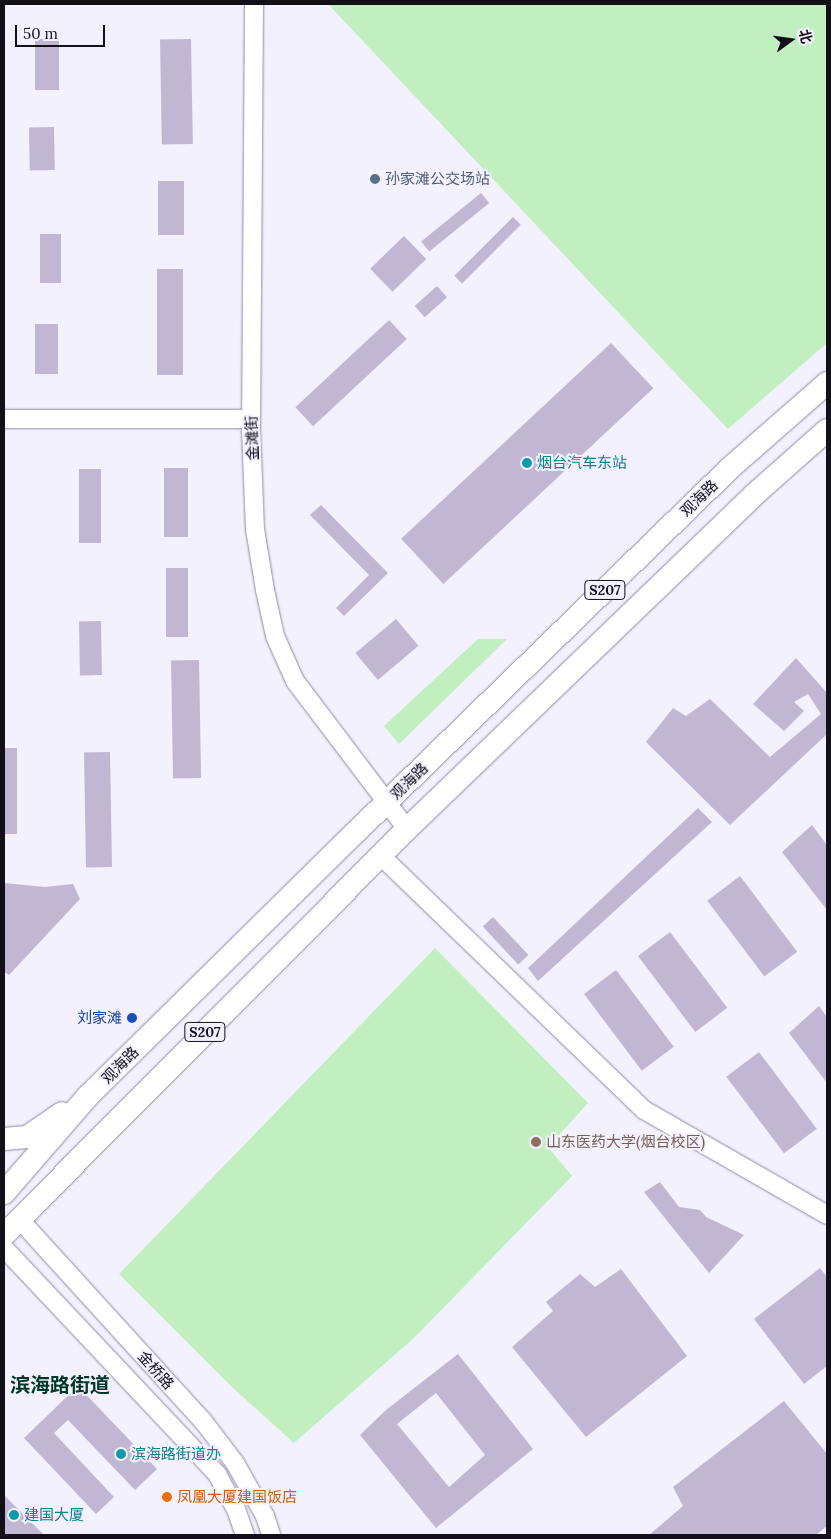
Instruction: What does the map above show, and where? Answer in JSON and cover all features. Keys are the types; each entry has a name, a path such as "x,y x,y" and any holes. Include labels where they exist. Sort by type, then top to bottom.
{"main road":[{"name":"观海路","path":"4,1193 88,1096 730,468 827,383"},
{"name":"S207","path":"4,1235 406,829 748,501 827,430"},
{"path":"4,1139 26,1137 88,1096"},
{"path":"4,1197 20,1220"}],"street":[{"name":"金滩街","path":"254,4 251,419 255,529 275,636 295,682 328,729 388,802 406,829"},
{"path":"4,419 251,419"},
{"path":"380,855 644,1110 827,1215"},
{"name":"金桥路","path":"20,1220 203,1421 235,1464 265,1516 271,1535"},
{"name":"金桥路","path":"4,1248 212,1468 236,1509 245,1535"}],"green space":[{"path":"328,4 827,4 827,343 728,429"},
{"path":"478,639 507,639 399,744 384,726"},
{"path":"435,948 588,1103 548,1147 572,1176 414,1338 294,1443 234,1389 119,1274"}],"building":[{"path":"35,39 59,39 59,90 35,90"},
{"path":"191,39 193,144 162,145 160,40"},
{"path":"29,127 54,127 55,170 30,170"},
{"path":"158,181 184,181 184,235 158,235"},
{"path":"481,193 489,203 429,252 421,241"},
{"path":"513,217 521,225 462,283 454,276"},
{"path":"40,234 61,234 61,283 40,283"},
{"path":"404,236 426,259 392,292 370,269"},
{"path":"157,269 183,269 183,375 157,375"},
{"path":"437,286 447,297 425,317 415,306"},
{"path":"389,320 407,339 313,426 295,407"},
{"path":"35,324 58,324 58,374 35,374"},
{"name":"烟台汽车东站","path":"611,343 653,388 443,584 401,539"},
{"path":"164,468 188,468 188,537 164,537"},
{"path":"79,469 101,469 101,543 79,543"},
{"path":"321,505 388,573 344,616 336,608 369,575 310,515"},
{"path":"166,568 188,568 188,637 166,637"},
{"path":"396,619 418,646 378,680 355,653"},
{"path":"79,621 101,621 102,675 80,675"},
{"path":"796,658 827,693 827,734 730,825 646,742 673,708 686,716 710,699 770,757 821,714 808,694 794,702 804,711 784,731 753,704"},
{"path":"171,660 199,660 201,778 173,778"},
{"path":"4,748 17,748 17,834 4,834"},
{"path":"84,752 110,752 112,867 86,867"},
{"path":"698,808 712,822 538,981 528,968"},
{"path":"812,825 827,845 827,910 782,852"},
{"path":"740,876 797,952 764,977 707,901"},
{"path":"4,883 45,887 73,884 80,899 9,975 4,972"},
{"path":"493,917 528,955 518,965 483,927"},
{"path":"670,932 727,1008 695,1032 638,956"},
{"path":"616,970 674,1047 642,1071 584,994"},
{"path":"819,1006 827,1017 827,1083 789,1033"},
{"path":"759,1052 817,1129 784,1153 726,1077"},
{"path":"660,1182 679,1207 700,1210 706,1217 744,1235 709,1273 644,1192"},
{"path":"820,1268 827,1277 827,1366 804,1384 754,1319"},
{"path":"621,1269 687,1356 586,1437 512,1347 553,1311 546,1302 580,1274 595,1287"},
{"path":"458,1354 533,1449 436,1528 360,1435 386,1410","holes":["436,1393 485,1455 449,1487 397,1424"]},
{"name":"滨海路街道办","path":"78,1386 157,1469 135,1490 68,1420 54,1433 114,1497 96,1514 24,1438"},
{"path":"784,1401 827,1454 827,1526 816,1535 649,1535 683,1506 673,1487"},
{"name":"建国大厦","path":"4,1495 44,1535 4,1535"}],"place":[{"name":"孙家滩公交场站","path":"375,179"},
{"name":"烟台汽车东站","path":"527,463"},
{"name":"刘家滩","path":"132,1018"},
{"name":"山东医药大学(烟台校区)","path":"536,1142"},
{"name":"滨海路街道办","path":"121,1454"},
{"name":"凤凰大厦建国饭店","path":"167,1497"},
{"name":"建国大厦","path":"14,1515"}],"district":[{"name":"滨海路街道","path":"60,1384"}]}
